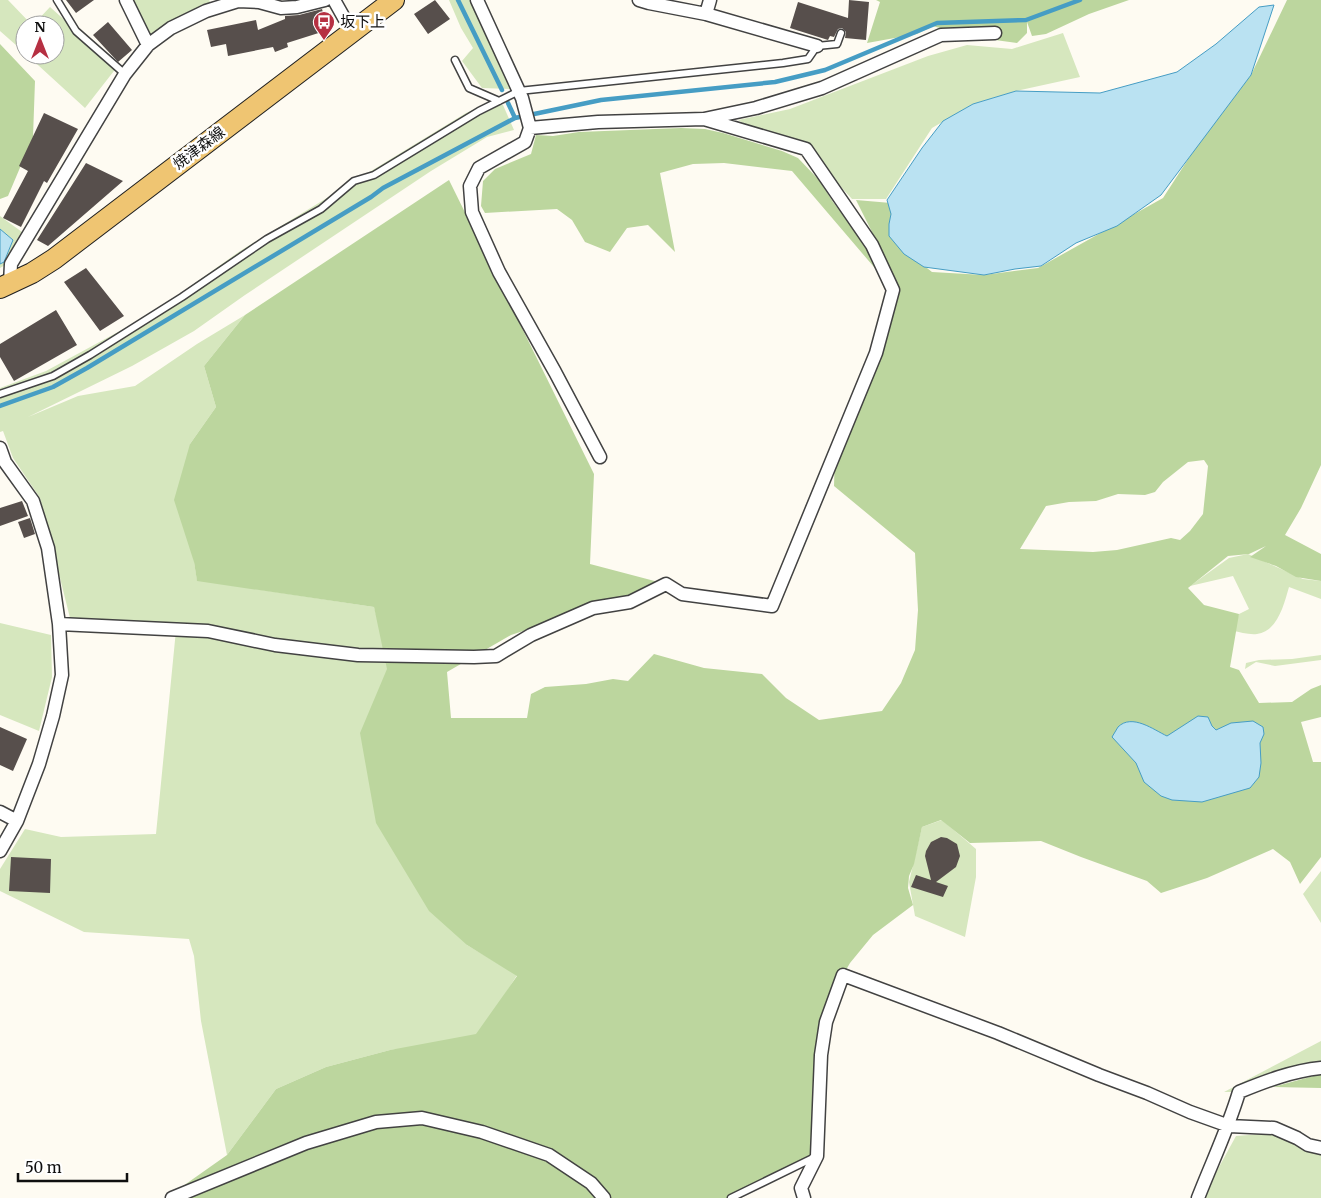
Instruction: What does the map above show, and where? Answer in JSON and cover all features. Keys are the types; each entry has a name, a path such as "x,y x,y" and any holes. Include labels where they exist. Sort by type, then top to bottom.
{"main road":[{"name":"焼津森線","path":"5,285 32,273 54,259 394,0"}],"street":[{"path":"126,0 148,45"},
{"path":"5,285 11,264 125,74 148,45 171,28 206,11 214,4 238,1 259,2 281,8 297,8 325,0"},
{"path":"334,0 352,32"},
{"path":"477,0 520,95 530,125 524,142 478,168 470,186 472,212 498,272 555,372 600,457"},
{"path":"639,0 706,14 817,46"},
{"path":"706,14 710,0"},
{"path":"530,125 704,118 756,108 822,88 941,35 995,34"},
{"path":"59,624 208,631 275,645 358,655 474,657 496,656 531,636 593,608 620,602 630,602 666,584 682,594 772,606 876,353 893,290 872,244 806,149 704,118"},
{"path":"0,448 5,462 33,501 48,548 59,624 62,675 53,716 39,764 17,821 0,851"},
{"path":"0,812 17,821"},
{"path":"804,1198 801,1188 817,1156 820,1056 826,1022 843,975 998,1033 1099,1075 1147,1092 1190,1112 1229,1126 1274,1128 1308,1145 1321,1148"},
{"path":"1198,1198 1216,1151 1229,1126 1239,1092 1266,1080 1302,1070 1321,1068"},
{"path":"172,1198 306,1142 376,1122 422,1118 482,1132 549,1155 591,1183 604,1198"}],"lane":[{"path":"57,0 76,31 125,74"},
{"path":"0,394 53,376 104,347 267,240 322,209 354,181 374,175 479,111 499,102 520,95 808,59 817,46 837,44 841,33"},
{"path":"454,60 469,88 499,102"},
{"path":"731,1198 817,1156"}],"green space":[{"path":"0,0 8,0 22,15 15,15 15,44 0,31"},
{"path":"133,0 209,0 211,3 150,37"},
{"path":"449,0 470,0 511,85 511,89 482,88 462,61 473,48 461,28"},
{"path":"876,0 1129,0 1089,14 1046,34 1032,36 1027,22 1027,33 1017,43 966,36 933,26 917,34 867,43 880,2"},
{"path":"1287,0 1321,0 1321,465 1301,508 1285,535 1321,554 1321,581 1296,577 1276,566 1250,557 1266,546 1249,554 1228,556 1188,588 1204,605 1239,614 1230,667 1239,670 1259,703 1292,702 1311,689 1321,685 1321,717 1301,722 1313,762 1321,762 1321,857 1300,884 1290,862 1273,849 1207,878 1161,893 1147,881 1041,841 970,843 941,820 922,827 914,864 909,876 908,888 913,905 873,935 850,963 843,975 821,1055 817,1156 731,1198 166,1198 227,1155 276,1089 326,1067 390,1050 476,1034 517,976 467,945 429,911 376,823 360,733 387,669 374,607 197,581 194,562 174,500 190,444 216,407 204,366 245,315 449,180 594,474 590,564 666,584 511,635 447,672 451,718 527,718 531,694 545,687 586,684 613,679 628,681 654,654 704,668 762,674 786,698 819,720 882,711 901,683 915,650 918,610 915,553 834,486 835,454 864,382 898,284 856,200 891,203 893,241 932,272 984,275 1038,268 1163,198 1196,147 1251,75","holes":["1204,460 1208,466 1203,514 1190,531 1180,540 1171,538 1117,550 1093,552 1020,549 1046,506 1069,502 1096,501 1118,494 1145,495 1155,492 1163,482 1188,462"]},
{"path":"50,7 59,15 42,15"},
{"path":"65,20 117,67 85,108 38,65 65,65"},
{"path":"1063,33 1080,77 1016,91 973,104 932,128 886,199 852,199 806,149 776,142 738,120 790,109 928,56 967,45 1012,49"},
{"path":"0,44 15,60 15,65 20,65 35,81 33,137 8,196 0,199"},
{"path":"486,104 503,105 514,130 487,137 431,171 194,331 132,366 28,417 78,396 135,386 197,344 245,315 204,366 216,407 190,444 194,562 197,580 374,607 467,945 517,975 476,1041 390,1050 326,1067 276,1089 227,1155 201,1021 194,956 189,939 84,932 0,891 0,869 25,829 61,837 156,834 176,630 70,618 40,498 13,458 3,431 0,432 0,388 46,371 153,313 240,251 466,113"},
{"path":"681,128 705,129 723,133 782,151 798,158 819,180 858,235 878,257 891,287 792,171 724,163 693,164 660,173 675,252 648,225 627,228 610,252 585,242 572,220 557,209 485,213 481,206 483,181 495,169 531,154 536,135 553,136 579,132"},
{"path":"0,216 22,232 7,264 0,268"},
{"path":"1248,554 1303,579 1321,581 1321,599 1289,587 1279,616 1270,628 1257,634 1233,631 1239,614 1249,609 1233,576 1190,586 1229,558"},
{"path":"0,623 51,635 52,677 39,731 0,715"},
{"path":"1321,655 1321,660 1275,666 1256,662 1245,669 1246,663 1259,660 1292,659"},
{"path":"942,820 976,849 976,877 965,937 915,916 909,882 922,827"},
{"path":"1321,871 1321,923 1303,894"},
{"path":"1321,1041 1321,1064 1239,1092 1224,1092"},
{"path":"1321,1074 1321,1088 1273,1087"},
{"path":"1275,1133 1321,1147 1321,1198 1202,1198 1236,1136"}],"water":[{"path":"1274,5 1251,75 1161,195 1117,226 1076,243 1041,266 984,275 924,267 904,254 889,236 891,214 887,200 922,148 943,121 973,104 1016,91 1100,93 1177,72 1216,44 1259,7"},
{"path":"0,229 13,240 4,262 0,264"},
{"path":"1198,716 1208,717 1216,730 1231,723 1253,721 1263,727 1264,734 1260,743 1261,763 1259,777 1250,788 1202,802 1172,800 1161,796 1144,782 1136,763 1112,737 1118,727 1130,722 1143,724 1167,736"}],"building":[{"path":"66,0 94,0 76,13"},
{"path":"435,0 450,19 428,34 414,14"},
{"path":"849,0 869,2 866,40 845,38 846,32 842,28 838,29 834,37 830,36 828,40 790,28 798,2 848,18"},
{"path":"322,9 328,30 287,43 288,47 275,52 273,47 228,56 226,44 211,47 207,30 256,20 258,30 285,19 285,16 299,15"},
{"path":"108,22 132,50 118,62 93,35"},
{"path":"44,113 78,129 47,183 44,181 21,227 3,218 28,171 19,166"},
{"path":"86,163 123,181 48,246 37,240"},
{"path":"86,268 124,316 100,331 64,282"},
{"path":"56,310 77,345 14,381 0,357 0,344"},
{"path":"22,501 28,516 0,526 0,508"},
{"path":"30,518 35,534 24,538 18,522"},
{"path":"0,727 27,739 13,771 0,765"},
{"path":"941,837 957,844 960,856 956,867 936,882 948,886 943,897 911,887 916,875 931,880 925,856 926,851 931,842"},
{"path":"11,857 51,859 50,893 9,891"}],"waterway":[{"path":"458,0 502,90"},
{"path":"0,406 53,387 87,368 383,188 515,118 601,100 775,82 825,70 937,23 1026,20 1080,0"},
{"path":"508,103 515,118"}],"place":[{"name":"坂下上","path":"324,41"}]}
